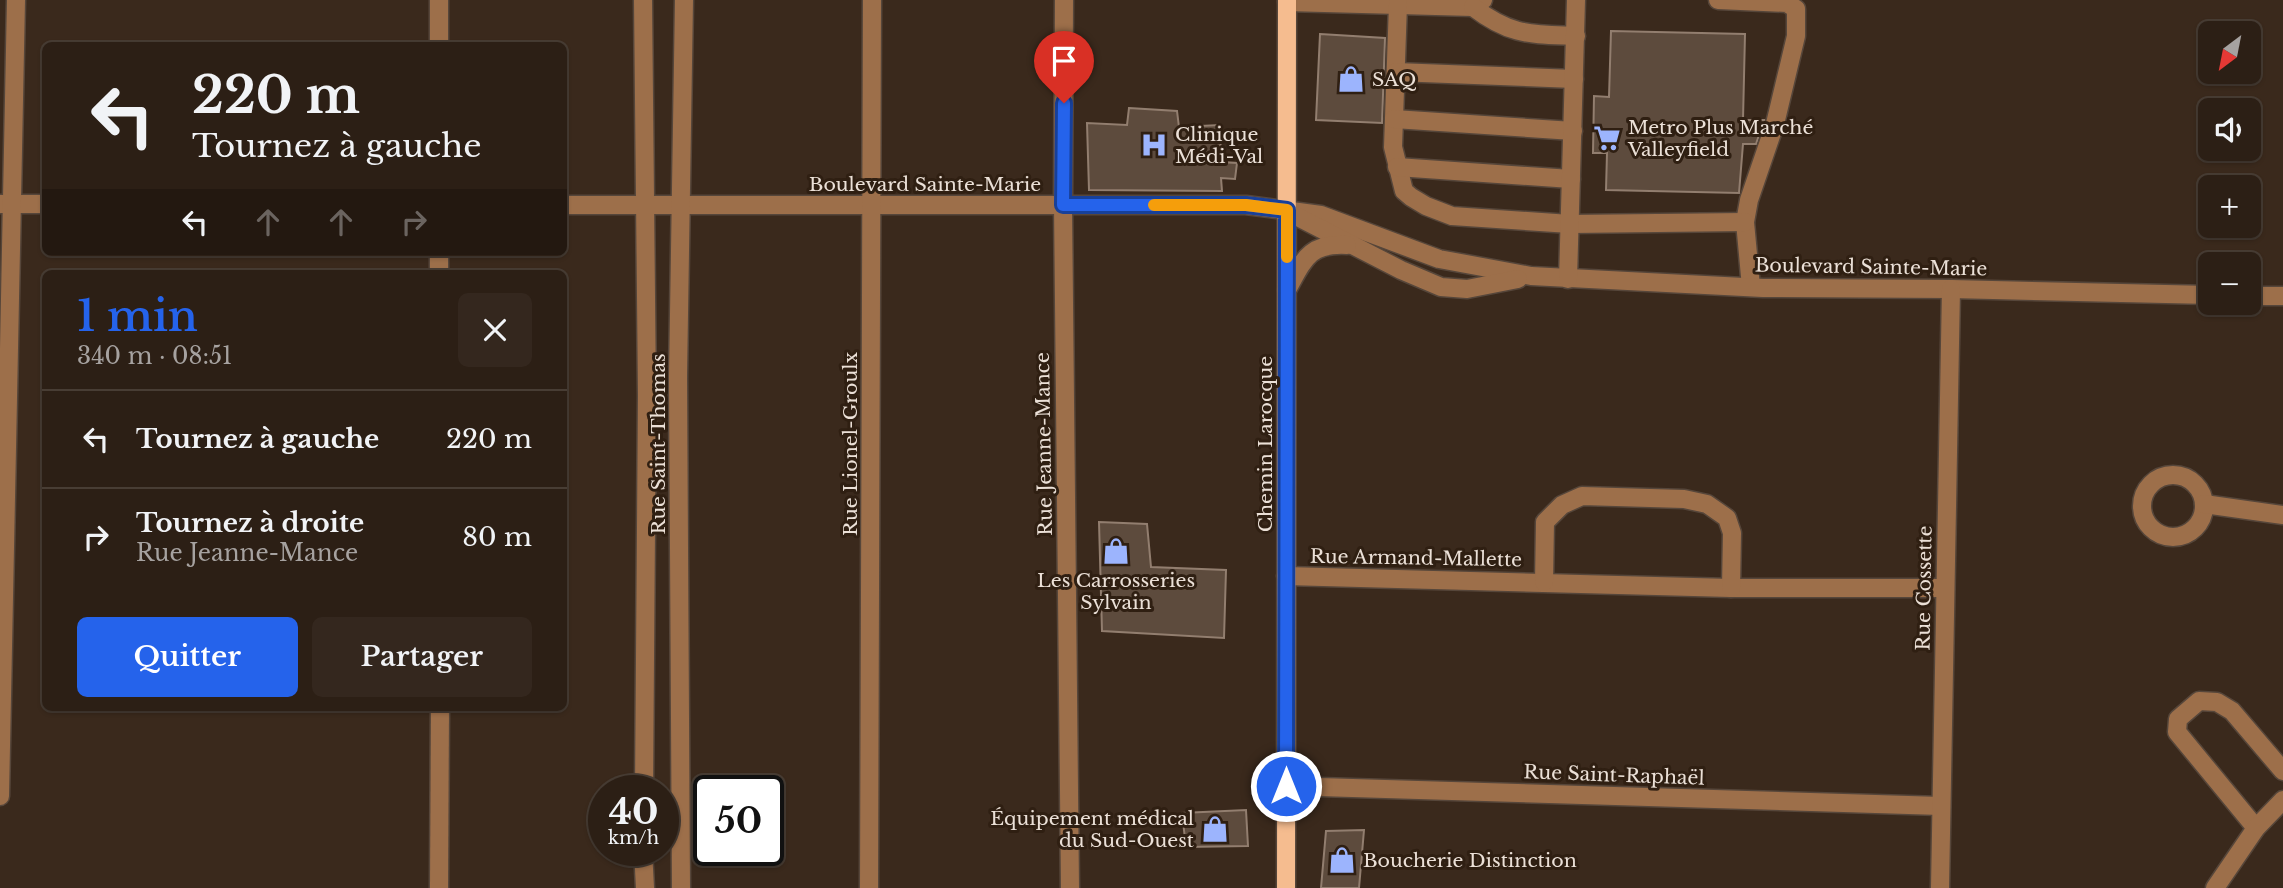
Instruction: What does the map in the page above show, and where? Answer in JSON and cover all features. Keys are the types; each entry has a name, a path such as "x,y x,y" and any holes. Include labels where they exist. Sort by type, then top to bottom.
{"main road":[{"name":"Chemin Larocque","path":"1286,888 1287,1"}],"street":[{"path":"0,796 6,204 16,0"},
{"path":"439,0 439,42"},
{"name":"Rue Saint-Thomas","path":"643,0 647,395 644,775"},
{"name":"Rue Saint-Thomas","path":"681,888 678,377 684,0"},
{"name":"Rue Lionel-Groulx","path":"869,888 872,0"},
{"name":"Rue Jeanne-Mance","path":"1065,0 1063,205 1070,888"},
{"path":"1567,279 1576,0"},
{"path":"1718,0 1787,3 1796,9 1796,36 1775,124 1749,200 1745,222 1751,287"},
{"path":"1287,1 1478,3 1499,25 1520,33 1576,36"},
{"path":"1398,4 1393,147 1404,191 1426,206 1452,216 1570,225 1745,222"},
{"path":"1396,72 1574,79"},
{"path":"1394,119 1573,131"},
{"path":"1397,167 1571,179"},
{"path":"6,204 42,204"},
{"name":"Boulevard Sainte-Marie","path":"567,205 1246,205 1321,215 1439,258 1531,276 1751,287 2198,295"},
{"name":"Boulevard Sainte-Marie","path":"1287,210 1401,270 1441,287 1467,289 1531,276"},
{"path":"1287,290 1308,253 1326,244 1352,245"},
{"name":"Rue Cossette","path":"1940,888 1951,289"},
{"path":"2261,296 2283,296"},
{"name":"Rue Armand-Mallette","path":"1544,582 1545,522 1563,505 1581,496 1684,499 1707,504 1727,518 1732,533 1731,588"},
{"path":"2204,504 2283,515"},
{"name":"Rue Armand-Mallette","path":"1286,576 1731,588 1945,588"},
{"path":"2256,828 2176,732 2178,719 2199,701 2217,702 2232,710 2283,771"},
{"path":"439,888 440,711"},
{"name":"Rue Saint-Raphaël","path":"1286,786 1941,806"},
{"path":"2216,888 2256,828 2283,800"},
{"path":"644,866 645,888"}],"building":[{"path":"1611,31 1745,34 1743,120 1764,120 1756,144 1743,144 1739,193 1606,190 1607,153 1593,153 1594,96 1609,97"},
{"name":"SAQ","path":"1320,34 1385,38 1382,123 1316,120"},
{"name":"Clinique Médi-Val","path":"1129,108 1177,111 1179,127 1220,125 1221,162 1237,163 1235,179 1221,178 1222,191 1089,190 1087,123 1127,125"},
{"path":"1099,522 1147,524 1151,567 1226,570 1224,638 1102,631"},
{"name":"Équipement médical du Sud-Ouest","path":"1246,810 1248,846 1186,847 1182,813"},
{"name":"Boucherie Distinction","path":"1364,830 1359,888 1321,888 1326,831"}],"slow traffic":[{"path":"1154,205 1246,205 1287,210 1287,257"}],"place":[{"name":"SAQ","path":"1351,79"},
{"name":"Metro Plus Marché Valleyfield","path":"1607,138"},
{"name":"Clinique Médi-Val","path":"1154,145"},
{"name":"Les Carrosseries Sylvain","path":"1116,551"},
{"name":"Équipement médical du Sud-Ouest","path":"1215,829"},
{"name":"Boucherie Distinction","path":"1342,860"}],"route":[{"path":"1064,103 1063,205 1246,205 1287,210 1286,786"}]}
